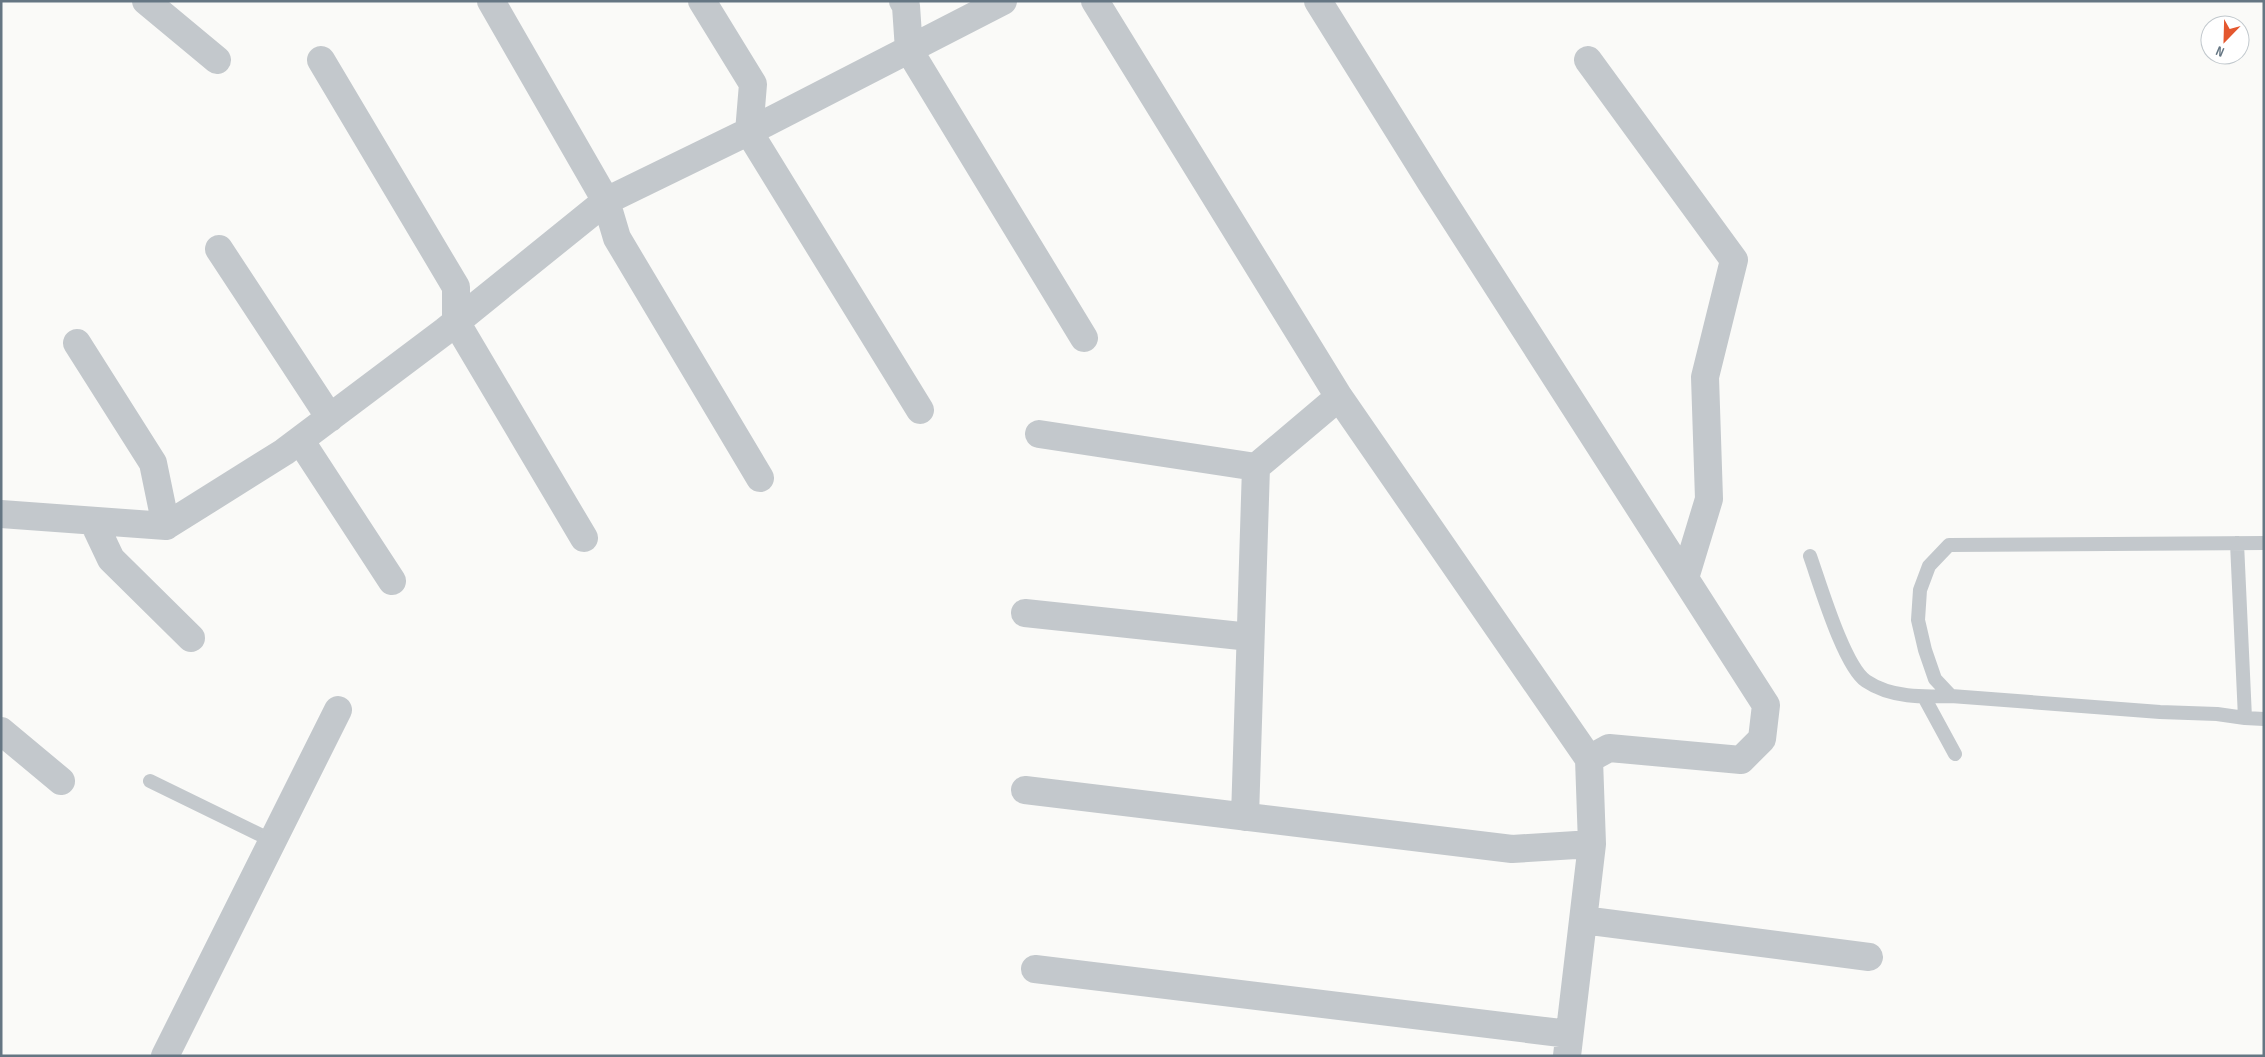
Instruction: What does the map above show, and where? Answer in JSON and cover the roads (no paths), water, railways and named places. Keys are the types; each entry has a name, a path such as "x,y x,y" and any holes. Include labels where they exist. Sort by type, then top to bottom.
{"street":[{"path":"146,1 217,60"},
{"path":"491,1 606,201 617,238 760,478"},
{"path":"702,1 753,84 749,132 920,410"},
{"path":"903,1 906,6 909,50 1084,338"},
{"path":"1,514 166,526 284,452 456,322 606,201 749,132 1003,1"},
{"path":"1035,969 1568,1045 1592,844 1589,759 1339,397 1095,1"},
{"path":"1318,1 1432,184 1766,705 1762,739 1742,760 1609,748 1589,759"},
{"path":"321,60 456,287 456,322 584,538"},
{"path":"1588,60 1734,260 1705,376 1708,499 1685,578"},
{"path":"219,249 330,418"},
{"path":"77,343 153,463 166,526"},
{"path":"1244,817 1256,467 1339,397"},
{"path":"1039,434 1256,467"},
{"path":"300,440 392,581"},
{"path":"93,521 111,559 191,638"},
{"path":"1025,613 1250,637"},
{"path":"165,1056 338,710"},
{"path":"1,731 60,781"},
{"path":"1025,790 1512,849 1592,844"},
{"path":"1583,920 1869,957"}],"lane":[{"path":"2237,543 2245,718"},
{"path":"1951,696 1935,679 1925,650 1918,620 1920,590 1929,566 1949,545 2264,543"},
{"path":"1810,556 1848,658 1864,680 1877,688 1915,697 1951,696 2160,712 2217,714 2264,719"},
{"path":"1924,697 1955,754"},
{"path":"150,781 273,841"}]}
